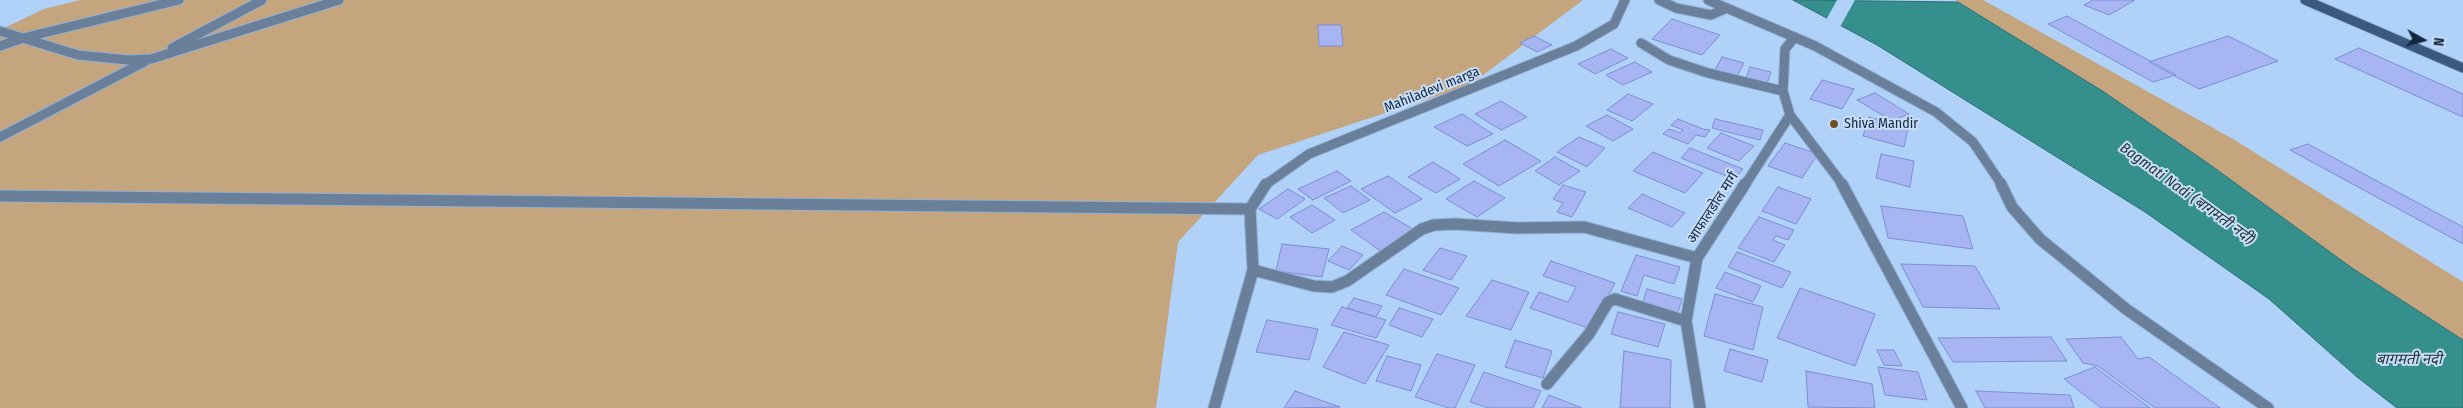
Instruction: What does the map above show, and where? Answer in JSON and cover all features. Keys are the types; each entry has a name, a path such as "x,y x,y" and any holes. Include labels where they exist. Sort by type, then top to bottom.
{"main road":[{"path":"2305,0 2463,68"}],"street":[{"path":"0,46 23,38 179,0"},
{"path":"0,137 98,84 151,59 262,0"},
{"path":"0,31 78,55 128,60 151,59 339,0"},
{"name":"Mahiladevi marga","path":"1250,209 1266,183 1309,154 1576,46 1614,24 1620,7 1625,0"},
{"path":"1659,0 1676,8 1710,15 1727,8"},
{"path":"1708,0 1815,46 1943,118 1973,142 1998,176 2012,208 2040,239 2126,309 2268,408"},
{"path":"1795,37 1785,49 1783,91 1790,115 1840,179 1962,408"},
{"path":"1641,43 1668,60 1708,73 1783,91"},
{"name":"आफालडोल मार्ग","path":"1700,408 1686,321 1697,258 1790,115"},
{"path":"0,196 1250,209 1253,270 1214,408"},
{"path":"1253,270 1314,286 1332,288 1347,281 1422,229 1455,224 1517,228 1584,228 1697,258"},
{"path":"1547,384 1589,334 1608,302 1615,299 1686,321"}],"shaded area":[{"path":"80,0 1583,0 1470,85 1258,155 1178,242 1156,408 0,408 0,30 44,9"},
{"path":"1955,0 1983,0 2233,139 2463,282 2463,340 2352,268 2209,164 2104,92"}],"water":[{"name":"बागमती नदी","path":"1793,0 1958,2 2104,92 2209,164 2352,268 2463,340 2463,408 2397,408 2357,377 2269,299 2145,212 1877,45"}],"pier":[{"path":"1837,0 1855,0 1840,27 1826,20"}],"building":[{"path":"2093,0 2135,0 2109,15 2084,5"},
{"path":"2067,16 2176,75 2153,82 2048,24"},
{"path":"1672,19 1720,35 1702,55 1652,39"},
{"path":"1318,25 1341,25 1343,46 1319,46"},
{"path":"1534,36 1552,45 1537,52 1520,43"},
{"path":"2228,36 2278,61 2199,89 2149,62"},
{"path":"2359,48 2463,94 2463,117 2335,59"},
{"path":"1611,49 1628,58 1595,74 1578,64"},
{"path":"1722,57 1744,63 1737,76 1715,70"},
{"path":"1635,62 1652,72 1623,85 1606,75"},
{"path":"1750,67 1771,72 1767,83 1746,78"},
{"path":"1822,80 1854,89 1842,109 1810,99"},
{"path":"1875,93 1909,114 1892,121 1857,100"},
{"path":"1628,94 1653,104 1632,121 1607,110"},
{"path":"1501,101 1527,117 1501,130 1475,114"},
{"path":"1462,114 1493,134 1467,146 1434,127"},
{"path":"1607,115 1633,129 1613,141 1586,126"},
{"path":"1869,117 1908,128 1904,147 1863,136"},
{"path":"1678,119 1710,130 1705,137 1696,135 1688,144 1663,134 1669,129 1680,133 1683,130 1671,125"},
{"path":"1715,119 1763,130 1760,140 1712,128"},
{"path":"1721,133 1754,146 1739,161 1707,148"},
{"path":"1579,137 1605,148 1587,167 1557,152"},
{"path":"1505,140 1541,161 1499,186 1463,164"},
{"path":"1785,143 1818,154 1802,178 1768,166"},
{"path":"2308,144 2463,227 2463,244 2290,150"},
{"path":"1690,148 1743,169 1734,179 1681,158"},
{"path":"1653,152 1703,173 1685,193 1633,171"},
{"path":"1881,154 1914,161 1910,187 1876,178"},
{"path":"1555,157 1580,171 1559,185 1535,171"},
{"path":"1433,162 1460,179 1436,193 1408,177"},
{"path":"1337,171 1351,181 1313,200 1298,189"},
{"path":"1388,176 1422,199 1395,213 1361,189"},
{"path":"1474,181 1505,198 1477,217 1446,199"},
{"path":"1563,185 1586,192 1572,217 1557,212 1563,203 1553,199"},
{"path":"1351,186 1370,200 1343,213 1324,198"},
{"path":"1778,187 1811,199 1796,224 1762,211"},
{"path":"1288,189 1305,199 1277,219 1259,209"},
{"path":"1642,194 1685,213 1672,227 1628,208"},
{"path":"1312,205 1335,220 1312,233 1290,217"},
{"path":"1881,206 1963,216 1973,249 1888,238"},
{"path":"1384,212 1416,231 1382,252 1351,230"},
{"path":"1759,217 1794,230 1788,240 1776,236 1773,240 1785,245 1774,262 1738,248"},
{"path":"1282,244 1329,249 1322,277 1276,271"},
{"path":"1342,246 1363,255 1349,270 1328,261"},
{"path":"1440,248 1467,256 1451,280 1423,270"},
{"path":"1737,252 1791,272 1782,288 1728,267"},
{"path":"1636,255 1680,267 1674,284 1644,275 1637,296 1621,291"},
{"path":"1551,261 1615,283 1591,329 1530,308 1539,292 1568,302 1576,287 1543,276"},
{"path":"1901,264 1975,266 2000,309 1923,307"},
{"path":"1404,269 1459,288 1441,315 1386,295"},
{"path":"1725,272 1761,286 1753,302 1716,288"},
{"path":"1492,280 1529,292 1511,330 1466,316"},
{"path":"1800,288 1875,314 1855,366 1777,338"},
{"path":"1647,289 1682,299 1677,315 1642,304"},
{"path":"1715,294 1763,307 1753,350 1704,336"},
{"path":"1354,298 1382,306 1376,317 1347,308"},
{"path":"1342,307 1386,320 1376,338 1331,325"},
{"path":"1399,308 1433,319 1422,337 1389,325"},
{"path":"1618,312 1665,324 1658,347 1611,334"},
{"path":"1267,320 1318,329 1309,360 1256,352"},
{"path":"1344,332 1389,345 1365,384 1323,367"},
{"path":"2051,337 2067,361 1953,362 1938,338"},
{"path":"2121,337 2138,359 2149,357 2220,408 2155,408 2098,366 2083,363 2066,339"},
{"path":"1515,340 1552,351 1543,378 1505,367"},
{"path":"1730,349 1768,360 1762,382 1724,371"},
{"path":"1877,350 1894,350 1902,366 1884,365"},
{"path":"1624,351 1671,360 1670,408 1620,408"},
{"path":"1437,354 1475,365 1455,408 1449,408 1415,397"},
{"path":"1387,356 1421,365 1411,391 1376,381"},
{"path":"1878,367 1918,372 1927,400 1885,395"},
{"path":"2095,367 2150,408 2101,408 2064,379"},
{"path":"1806,371 1872,384 1875,408 1808,407"},
{"path":"1484,372 1541,391 1533,408 1489,408 1470,402"},
{"path":"1295,391 1340,407 1284,408"},
{"path":"1976,391 2070,395 2074,408 1985,408"},
{"path":"1549,395 1582,408 1542,408"}],"place":[{"name":"Shiva Mandir","path":"1834,124"}],"water label":[{"name":"Bagmati Nadi (बागमती नदी)","path":"2187,194"}]}
